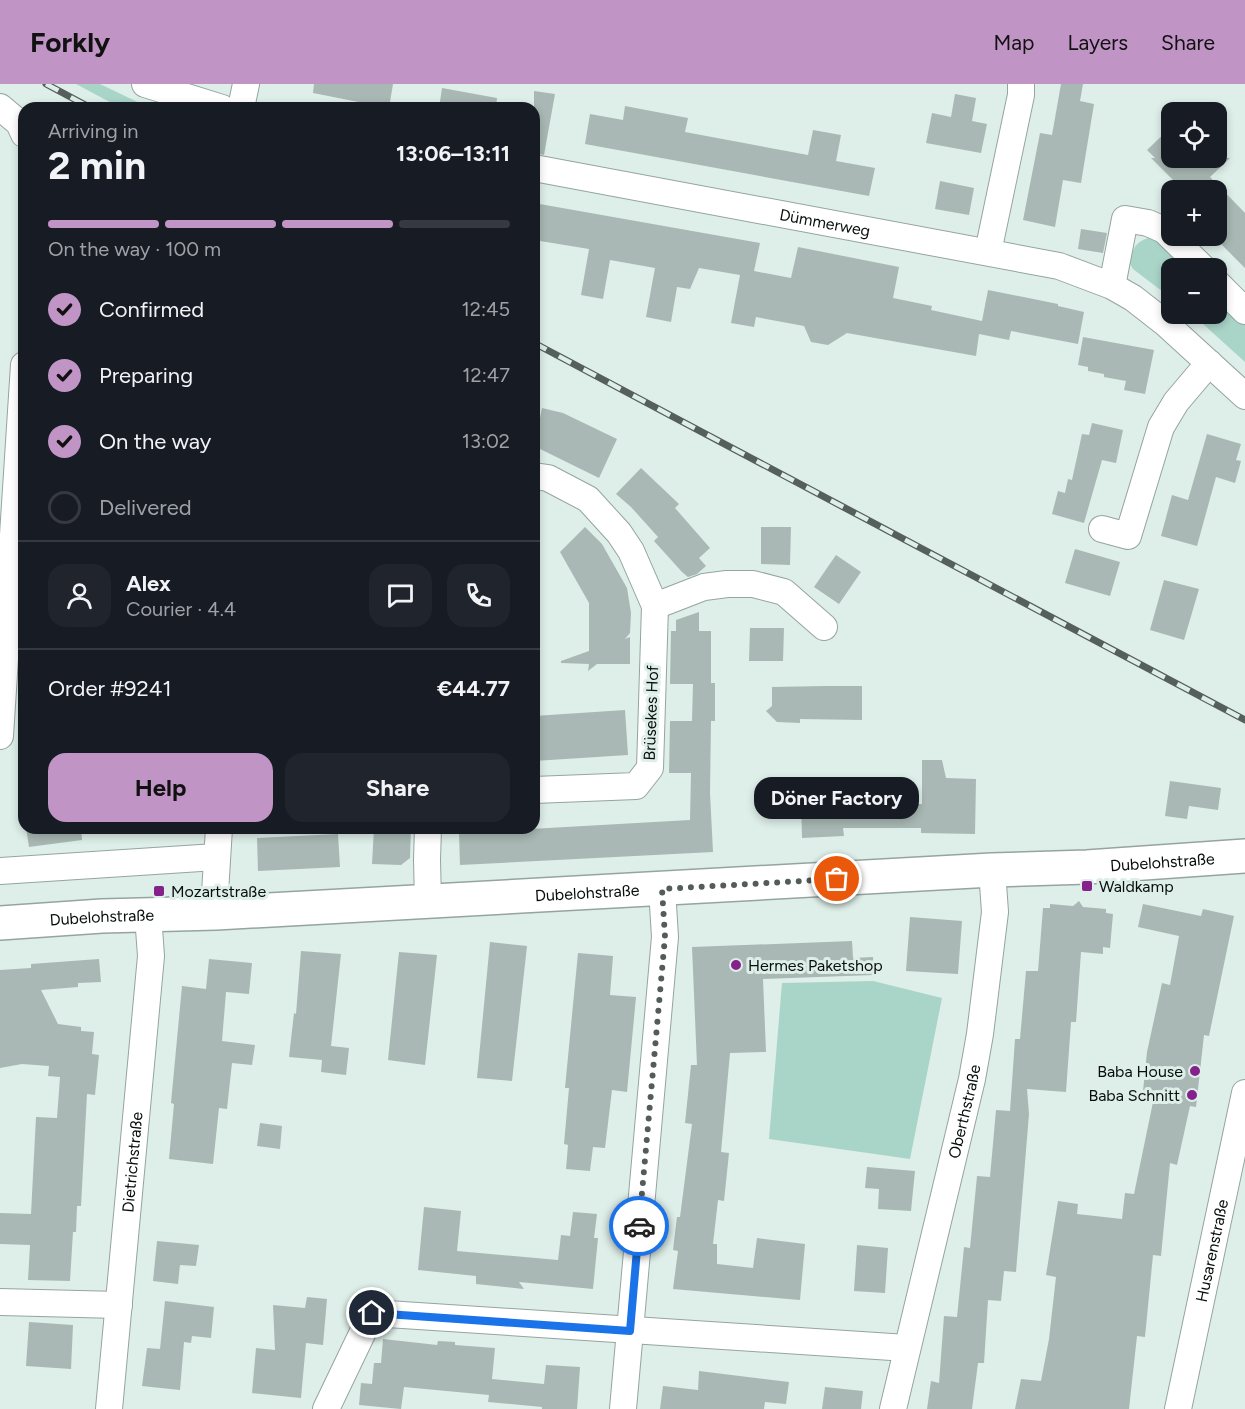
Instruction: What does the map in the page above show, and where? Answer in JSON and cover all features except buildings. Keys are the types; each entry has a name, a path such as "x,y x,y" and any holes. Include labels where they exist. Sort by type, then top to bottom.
{"main road":[{"name":"Dubelohstraße","path":"0,923 992,870 1087,867 1245,856"}],"street":[{"path":"145,84 203,102"},
{"path":"242,102 246,84"},
{"path":"988,252 1021,95 1021,84"},
{"name":"Dümmerweg","path":"540,169 1059,266 1112,286 1133,298 1157,316 1244,393"},
{"path":"1112,286 1125,219 1148,223 1164,230 1193,258"},
{"path":"1227,293 1245,311"},
{"path":"1102,529 1128,536 1161,428 1176,402 1209,363"},
{"path":"0,736 3,641 18,444"},
{"name":"Brüsekes Hof","path":"540,477 548,478 588,499 620,533 631,551 655,606 650,768 636,786 540,790"},
{"path":"655,606 704,587 753,584 784,592 824,627"},
{"path":"216,913 218,834"},
{"path":"428,834 428,901"},
{"path":"0,871 216,857"},
{"name":"Oberthstraße","path":"893,1409 976,1057 995,912 992,870"},
{"path":"623,1409 665,937 662,889"},
{"name":"Dietrichstraße","path":"109,1409 151,956 148,915"},
{"name":"Husarenstraße","path":"1178,1409 1245,1093"},
{"path":"0,1302 119,1305"},
{"path":"326,1409 372,1313 907,1348"}],"green space":[{"path":"76,84 100,84 138,102 110,102"},
{"path":"1154,238 1177,258 1161,258 1161,290 1133,269 1130,264 1134,248 1140,242"},
{"path":"1227,307 1245,325 1245,362 1203,324 1227,324"},
{"path":"873,981 942,998 910,1159 769,1139 782,983"}],"railway":[{"path":"46,84 80,102"},
{"path":"540,346 1245,720"}],"way so far":[{"path":"639,1226 665,937 662,889 837,879"}],"place":[{"name":"Döner Factory","path":"837,879"},
{"name":"Waldkamp","path":"1087,886"},
{"name":"Mozartstraße","path":"159,891"},
{"name":"Hermes Paketshop","path":"736,965"},
{"name":"Baba House","path":"1195,1071"},
{"name":"Baba Schnitt","path":"1192,1095"}],"route":[{"path":"372,1313 630,1331 639,1226"}]}
